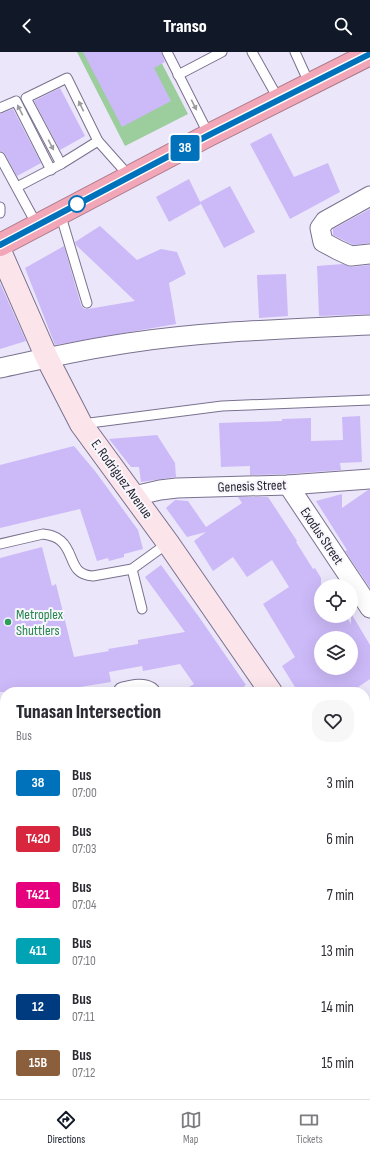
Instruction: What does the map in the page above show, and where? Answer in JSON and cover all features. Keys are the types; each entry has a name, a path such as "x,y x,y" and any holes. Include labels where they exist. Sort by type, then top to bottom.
{"highway":[{"path":"0,245 60,212 130,178 209,135 370,54"}],"street":[{"path":"370,196 325,221 320,228 323,242 338,250 351,256 370,254"},
{"name":"E. Rodriguez Avenue","path":"0,251 47,358 81,424 168,543 268,687"},
{"path":"0,368 128,343 213,333 370,325"},
{"name":"Genesis Street","path":"134,496 160,490 178,488 288,485 370,479"},
{"name":"Exodus Street","path":"288,485 370,608"}],"lane":[{"path":"166,52 209,135"},
{"path":"178,75 222,52"},
{"path":"252,52 279,100"},
{"path":"295,52 310,84"},
{"path":"61,164 26,98 67,78 98,141 130,178"},
{"path":"0,108 16,101 51,170"},
{"path":"17,187 51,170 98,141"},
{"path":"0,157 37,225"},
{"path":"0,206 0,213"},
{"path":"60,212 87,304"},
{"path":"81,424 222,406 370,400"},
{"path":"0,544 43,534 50,535 62,542 66,547 78,571 82,574 93,576 132,569 168,543"},
{"path":"132,569 142,609"}],"green space":[{"path":"77,52 156,52 188,114 125,146"}],"building":[{"path":"83,52 161,52 165,62 154,68 171,101 122,127"},
{"path":"60,88 85,136 60,150 34,101"},
{"path":"13,109 41,163 17,176 5,154 0,151 0,114"},
{"path":"271,133 294,177 328,163 340,192 290,219 250,144"},
{"path":"189,179 201,204 169,222 156,197"},
{"path":"230,186 255,232 224,248 200,202"},
{"path":"370,209 370,243 353,245 333,235 333,229"},
{"path":"100,226 137,260 161,249 177,252 186,274 169,283 176,324 55,345 25,268 64,246 83,308 88,309 135,301 76,245 75,242"},
{"path":"343,264 352,267 370,265 370,314 319,316 317,266"},
{"path":"286,274 288,316 259,318 257,275"},
{"path":"0,283 26,341 0,349"},
{"path":"360,416 362,462 340,463 341,470 250,475 250,466 221,467 219,423 282,421 282,419 311,418 311,441 343,440 342,417"},
{"path":"157,435 175,463 176,477 141,482 139,467 131,467 109,439"},
{"path":"74,446 95,471 138,530 143,549 124,554 124,557 109,561 108,558 97,561 80,509 0,528 0,465"},
{"path":"370,490 370,588 345,551 347,550 316,501 342,494 342,508"},
{"path":"238,497 268,497 297,541 296,542 313,569 315,568 321,578 314,579 314,623 357,623 370,645 370,679 358,687 295,687 282,666 295,657 263,604 289,587 272,560 247,577 233,557 213,571 194,541 206,532 187,537 166,508 175,500 188,501 206,527 242,503"},
{"path":"42,547 52,586 56,584 74,657 138,644 138,640 185,632 145,577 161,565 246,685 245,687 189,687 194,684 180,664 143,671 142,666 109,672 111,682 80,687 0,687 0,558"}],"bus line":[{"name":"38","path":"0,245 60,212 96,195 209,135 370,54"}],"place":[{"name":"Metroplex Shuttlers","path":"8,622"}]}
